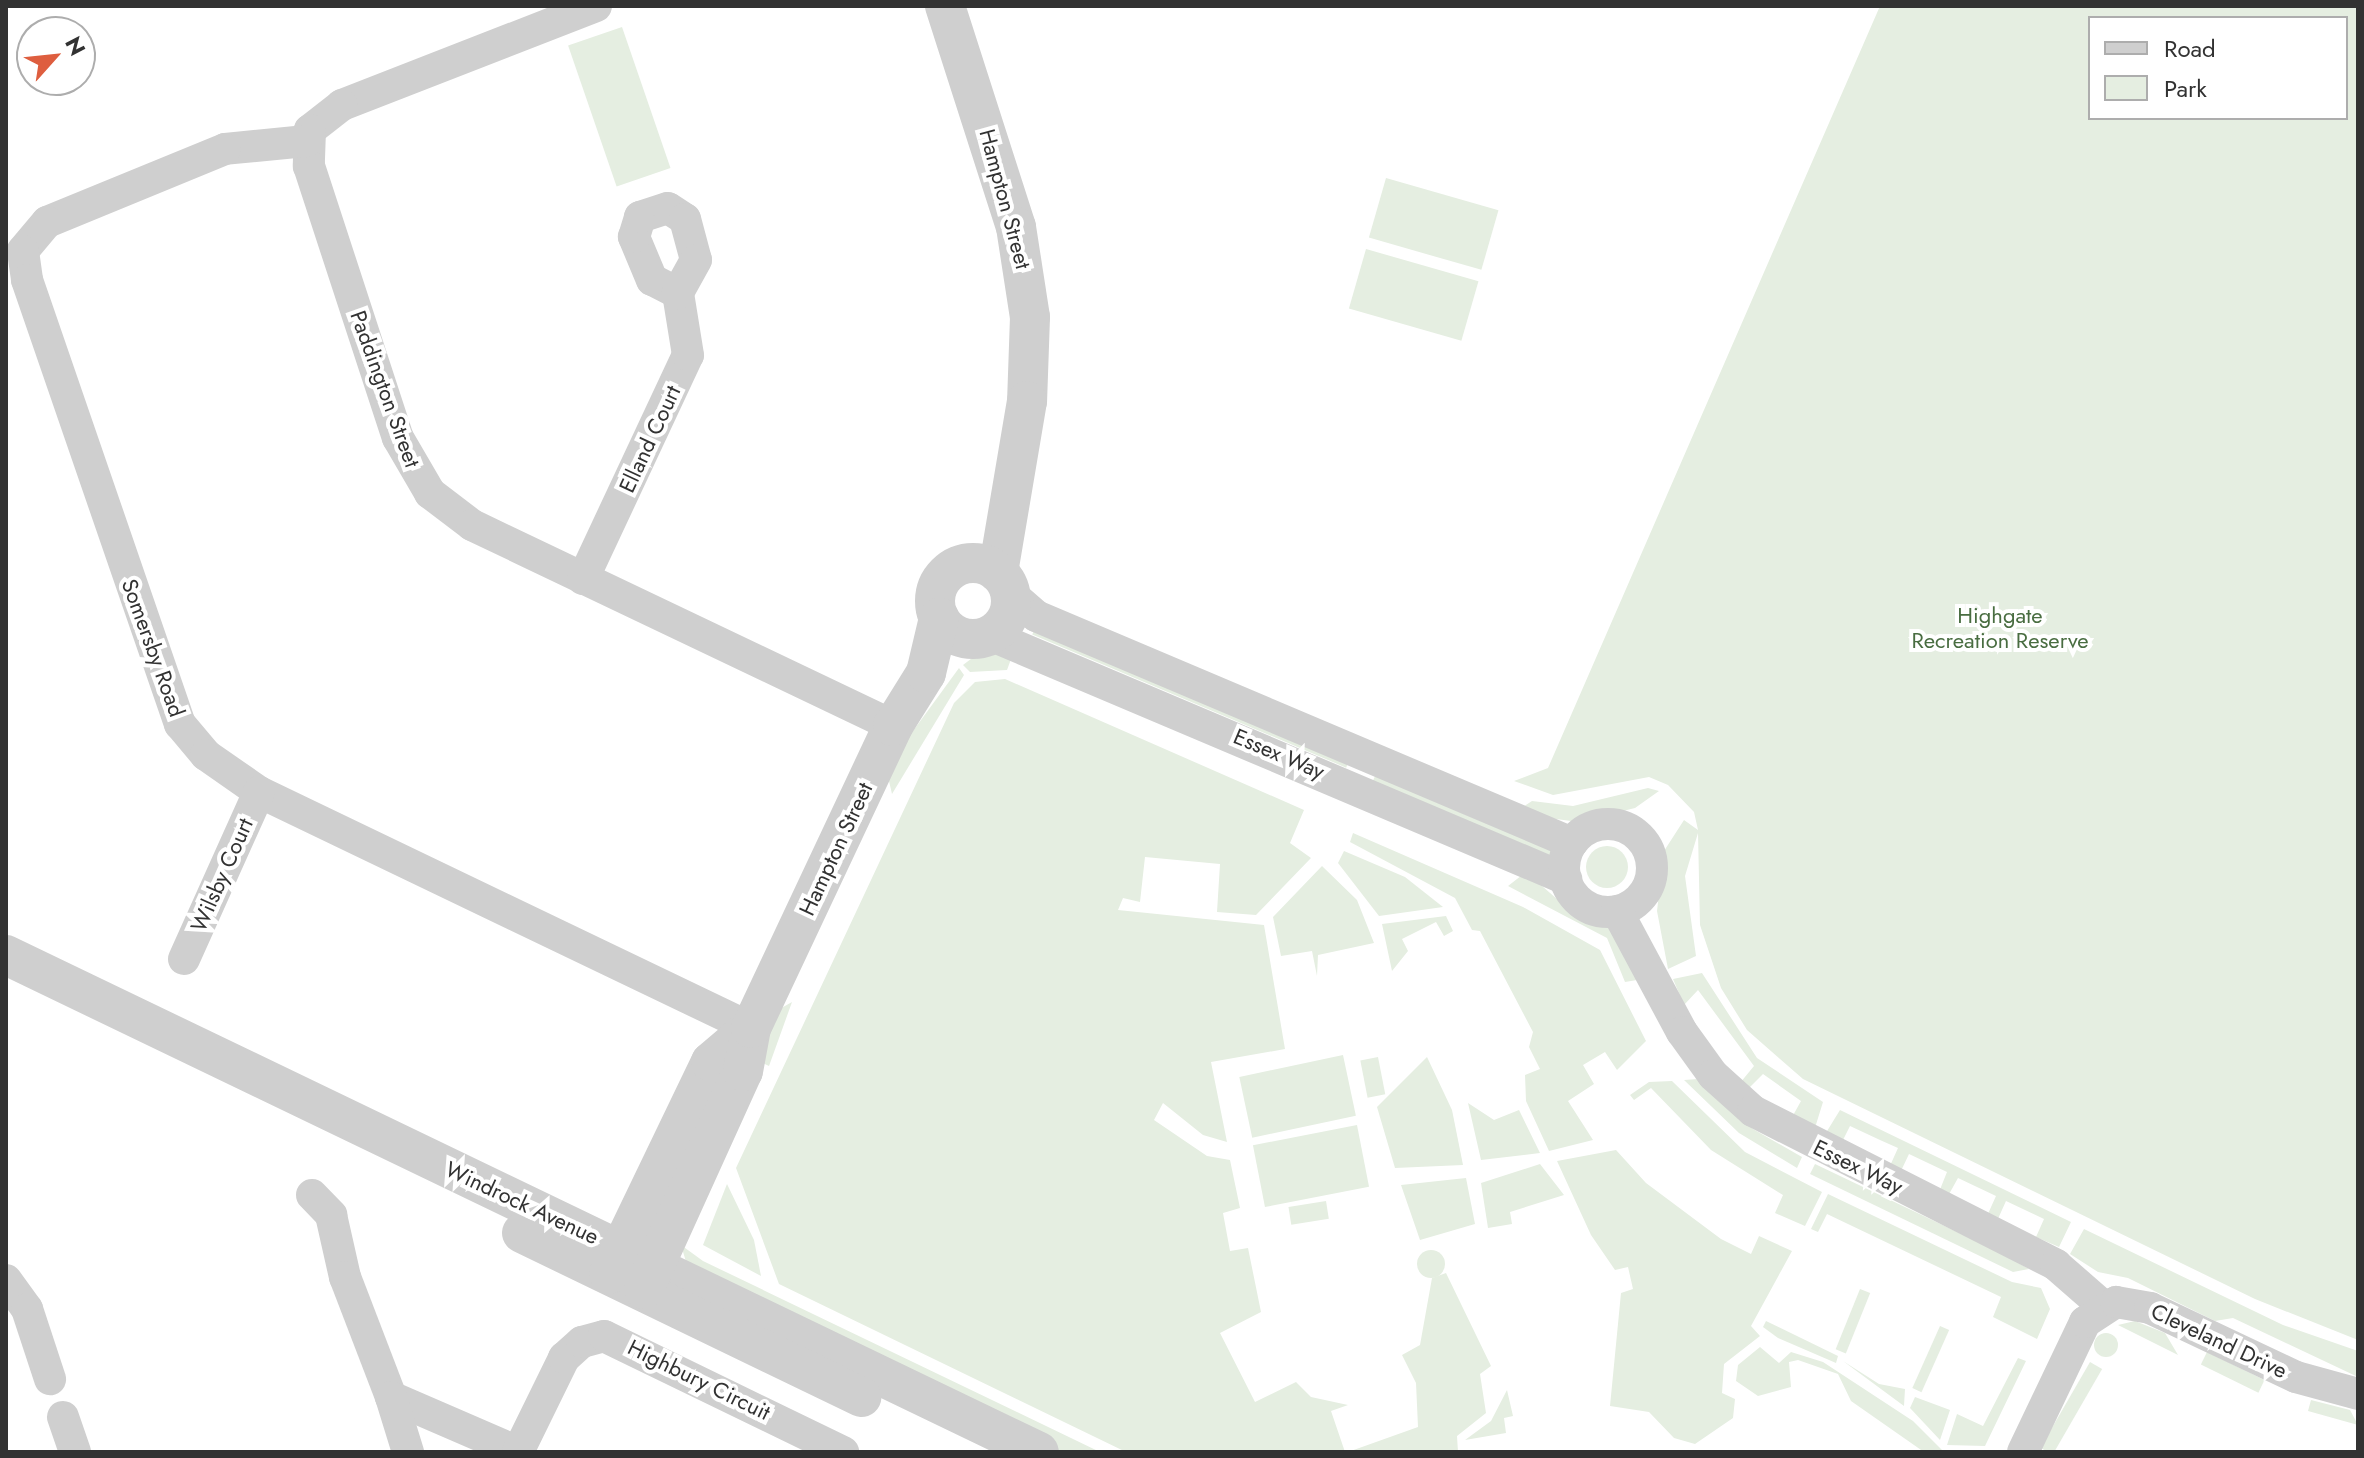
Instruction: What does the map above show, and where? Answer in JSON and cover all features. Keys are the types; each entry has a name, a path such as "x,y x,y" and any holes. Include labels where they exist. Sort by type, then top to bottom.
{"street":[{"path":"306,141 320,118 342,105 596,6"},
{"name":"Hampton Street","path":"631,1271 711,1062 751,1028 893,726 926,673 967,631 1007,617 991,577 1027,401 1025,270 945,6"},
{"name":"Somersby Road","path":"306,141 225,149 47,222 15,251 164,690 206,755 259,792 751,1028"},
{"name":"Paddington Street","path":"306,141 385,399 417,477 472,525 893,726"},
{"name":"Elland Court","path":"583,579 688,355 678,293"},
{"path":"967,631 938,585 991,577"},
{"name":"Essex Way","path":"991,577 1036,616 1572,843 1592,827 1629,829 1651,860 1644,893 1655,980"},
{"name":"Essex Way","path":"967,631 1566,879 1580,901 1617,911 1713,1075 1753,1111 2056,1265 2103,1306"},
{"name":"Wilsby Court","path":"184,959 259,792"},
{"path":"1566,879 1572,843"},
{"path":"1617,911 1644,893"},
{"name":"Windrock Avenue","path":"6,955 631,1271 980,1452"},
{"name":"Windrock Avenue","path":"6,981 631,1271 1039,1452"},
{"path":"312,1195 331,1215 345,1277 391,1397 408,1452"},
{"path":"6,1280 27,1309 50,1379"},
{"name":"Cleveland Drive","path":"2103,1306 2133,1302 2296,1377 2358,1394"},
{"path":"2023,1452 2085,1322 2103,1306"},
{"name":"Highbury Circuit","path":"518,1452 564,1358 582,1342 604,1336 843,1452"},
{"path":"391,1397 518,1452"},
{"path":"63,1417 75,1452"}],"green space":[{"name":"Highgate Recreation Reserve","path":"1880,6 2358,6 2358,1340 2255,1299 1803,1079 1747,1030 1721,988 1700,925 1698,833 1685,876 1696,956 1668,969 1657,911 1664,851 1684,820 1698,830 1694,812 1668,785 1649,777 1553,795 1514,781 1548,768"},
{"path":"622,27 671,168 617,186 568,46"},
{"path":"1386,178 1498,210 1481,270 1369,238"},
{"path":"1366,249 1478,281 1461,341 1349,309"},
{"path":"1035,628 1349,761 1346,768 1032,634"},
{"path":"1014,651 1007,670 970,672 963,665 980,652"},
{"path":"959,668 964,675 892,794 886,768"},
{"path":"1005,679 1304,810 1290,843 1311,858 1256,915 1217,912 1220,864 1145,857 1140,902 1123,898 1118,910 1264,925 1285,1049 1211,1062 1227,1142 1203,1135 1163,1103 1154,1120 1207,1156 1230,1160 1240,1208 1223,1213 1230,1251 1248,1248 1261,1312 1220,1333 1255,1402 1296,1382 1311,1397 1348,1405 1331,1411 1345,1452 1126,1452 779,1284 736,1168 954,703 975,682"},
{"path":"1375,776 1552,847 1550,862 1372,783"},
{"path":"1648,788 1659,791 1635,808 1578,822 1514,813 1532,801 1573,806"},
{"path":"1353,833 1523,907 1600,950 1646,1041 1617,1070 1605,1052 1583,1065 1594,1084 1568,1101 1593,1140 1549,1151 1526,1101 1525,1075 1540,1069 1529,1047 1533,1032 1480,931 1472,930 1455,898 1350,842"},
{"path":"1607,846 1622,852 1628,867 1622,882 1607,888 1592,882 1586,867 1592,852"},
{"path":"1344,851 1405,877 1443,907 1379,916 1338,863"},
{"path":"1322,866 1357,900 1374,943 1318,955 1317,976 1312,951 1281,956 1273,917"},
{"path":"1526,872 1573,913 1607,924 1637,980 1625,982 1607,938 1508,886"},
{"path":"1446,916 1453,931 1444,936 1436,922 1402,939 1408,951 1392,971 1382,924"},
{"path":"1702,973 1757,1058 1823,1102 1814,1131 1791,1119 1801,1101 1763,1074 1748,1089 1740,1083 1754,1066 1698,990 1684,1005 1673,979"},
{"path":"792,1002 769,1066 758,1061 776,1011"},
{"path":"1343,1055 1356,1116 1252,1138 1239,1077"},
{"path":"1378,1057 1385,1094 1368,1098 1360,1060"},
{"path":"1427,1057 1452,1110 1463,1165 1395,1168 1377,1107"},
{"path":"1698,1079 1753,1129 1802,1157 1797,1168 1739,1133 1684,1080"},
{"path":"1672,1081 1745,1152 1822,1192 1805,1226 1775,1213 1783,1195 1711,1150 1651,1088 1634,1100 1630,1095 1649,1082"},
{"path":"1468,1103 1494,1120 1519,1110 1540,1153 1481,1160"},
{"path":"1840,1110 2071,1222 2059,1247 2036,1237 2044,1219 2006,1201 1997,1221 1987,1216 1996,1196 1958,1178 1948,1196 1939,1192 1947,1172 1909,1154 1900,1173 1889,1168 1898,1148 1850,1126 1841,1144 1824,1136"},
{"path":"1357,1125 1369,1187 1265,1207 1253,1145"},
{"path":"1616,1150 1646,1183 1721,1239 1751,1254 1759,1236 1792,1251 1751,1326 1760,1336 1724,1364 1722,1393 1735,1399 1733,1418 1695,1444 1674,1438 1649,1412 1610,1406 1621,1293 1633,1289 1628,1267 1615,1270 1591,1235 1557,1161"},
{"path":"1540,1164 1564,1195 1510,1212 1512,1224 1488,1228 1481,1183"},
{"path":"1815,1164 2029,1269 2013,1272 1810,1174"},
{"path":"1466,1178 1475,1224 1420,1240 1401,1185"},
{"path":"727,1184 754,1240 761,1276 703,1245"},
{"path":"1828,1194 2012,1282 2041,1288 2050,1309 2037,1339 1993,1317 2001,1297 1827,1214 1818,1232 1811,1229"},
{"path":"1326,1201 1329,1219 1291,1225 1288,1207"},
{"path":"2084,1229 2283,1325 2358,1351 2358,1377 2233,1318 2215,1321 2128,1278 2098,1272 2070,1254"},
{"path":"681,1245 703,1261 1100,1452 1059,1452 687,1265"},
{"path":"1431,1250 1441,1254 1445,1264 1441,1274 1431,1278 1421,1274 1417,1264 1421,1254"},
{"path":"1446,1273 1491,1366 1480,1374 1486,1413 1457,1436 1458,1452 1348,1452 1418,1427 1416,1383 1402,1355 1420,1345 1432,1278"},
{"path":"1860,1289 1870,1293 1846,1353 1836,1349"},
{"path":"1766,1321 1838,1356 1836,1363 1778,1338 1763,1327"},
{"path":"2135,1321 2165,1333 2178,1355 2118,1325"},
{"path":"1940,1326 1949,1330 1921,1392 1912,1388"},
{"path":"2106,1333 2114,1337 2118,1345 2114,1353 2106,1357 2098,1353 2094,1345 2098,1337"},
{"path":"1760,1347 1779,1363 1791,1352 1823,1362 1913,1421 1944,1452 1924,1452 1851,1401 1838,1374 1798,1360 1789,1362 1791,1387 1758,1396 1736,1381 1738,1365"},
{"path":"2207,1352 2265,1380 2258,1393 2201,1365"},
{"path":"2018,1358 2026,1361 1985,1446 1947,1445 1957,1414 1983,1426"},
{"path":"1843,1361 1879,1384 1905,1389 1904,1406"},
{"path":"2090,1362 2102,1369 2054,1452 2040,1448"},
{"path":"1507,1390 1513,1416 1504,1418 1506,1433 1465,1440 1491,1421"},
{"path":"1915,1397 1950,1410 1940,1440 1910,1408"},
{"path":"2311,1400 2350,1410 2358,1425 2308,1411"}]}
